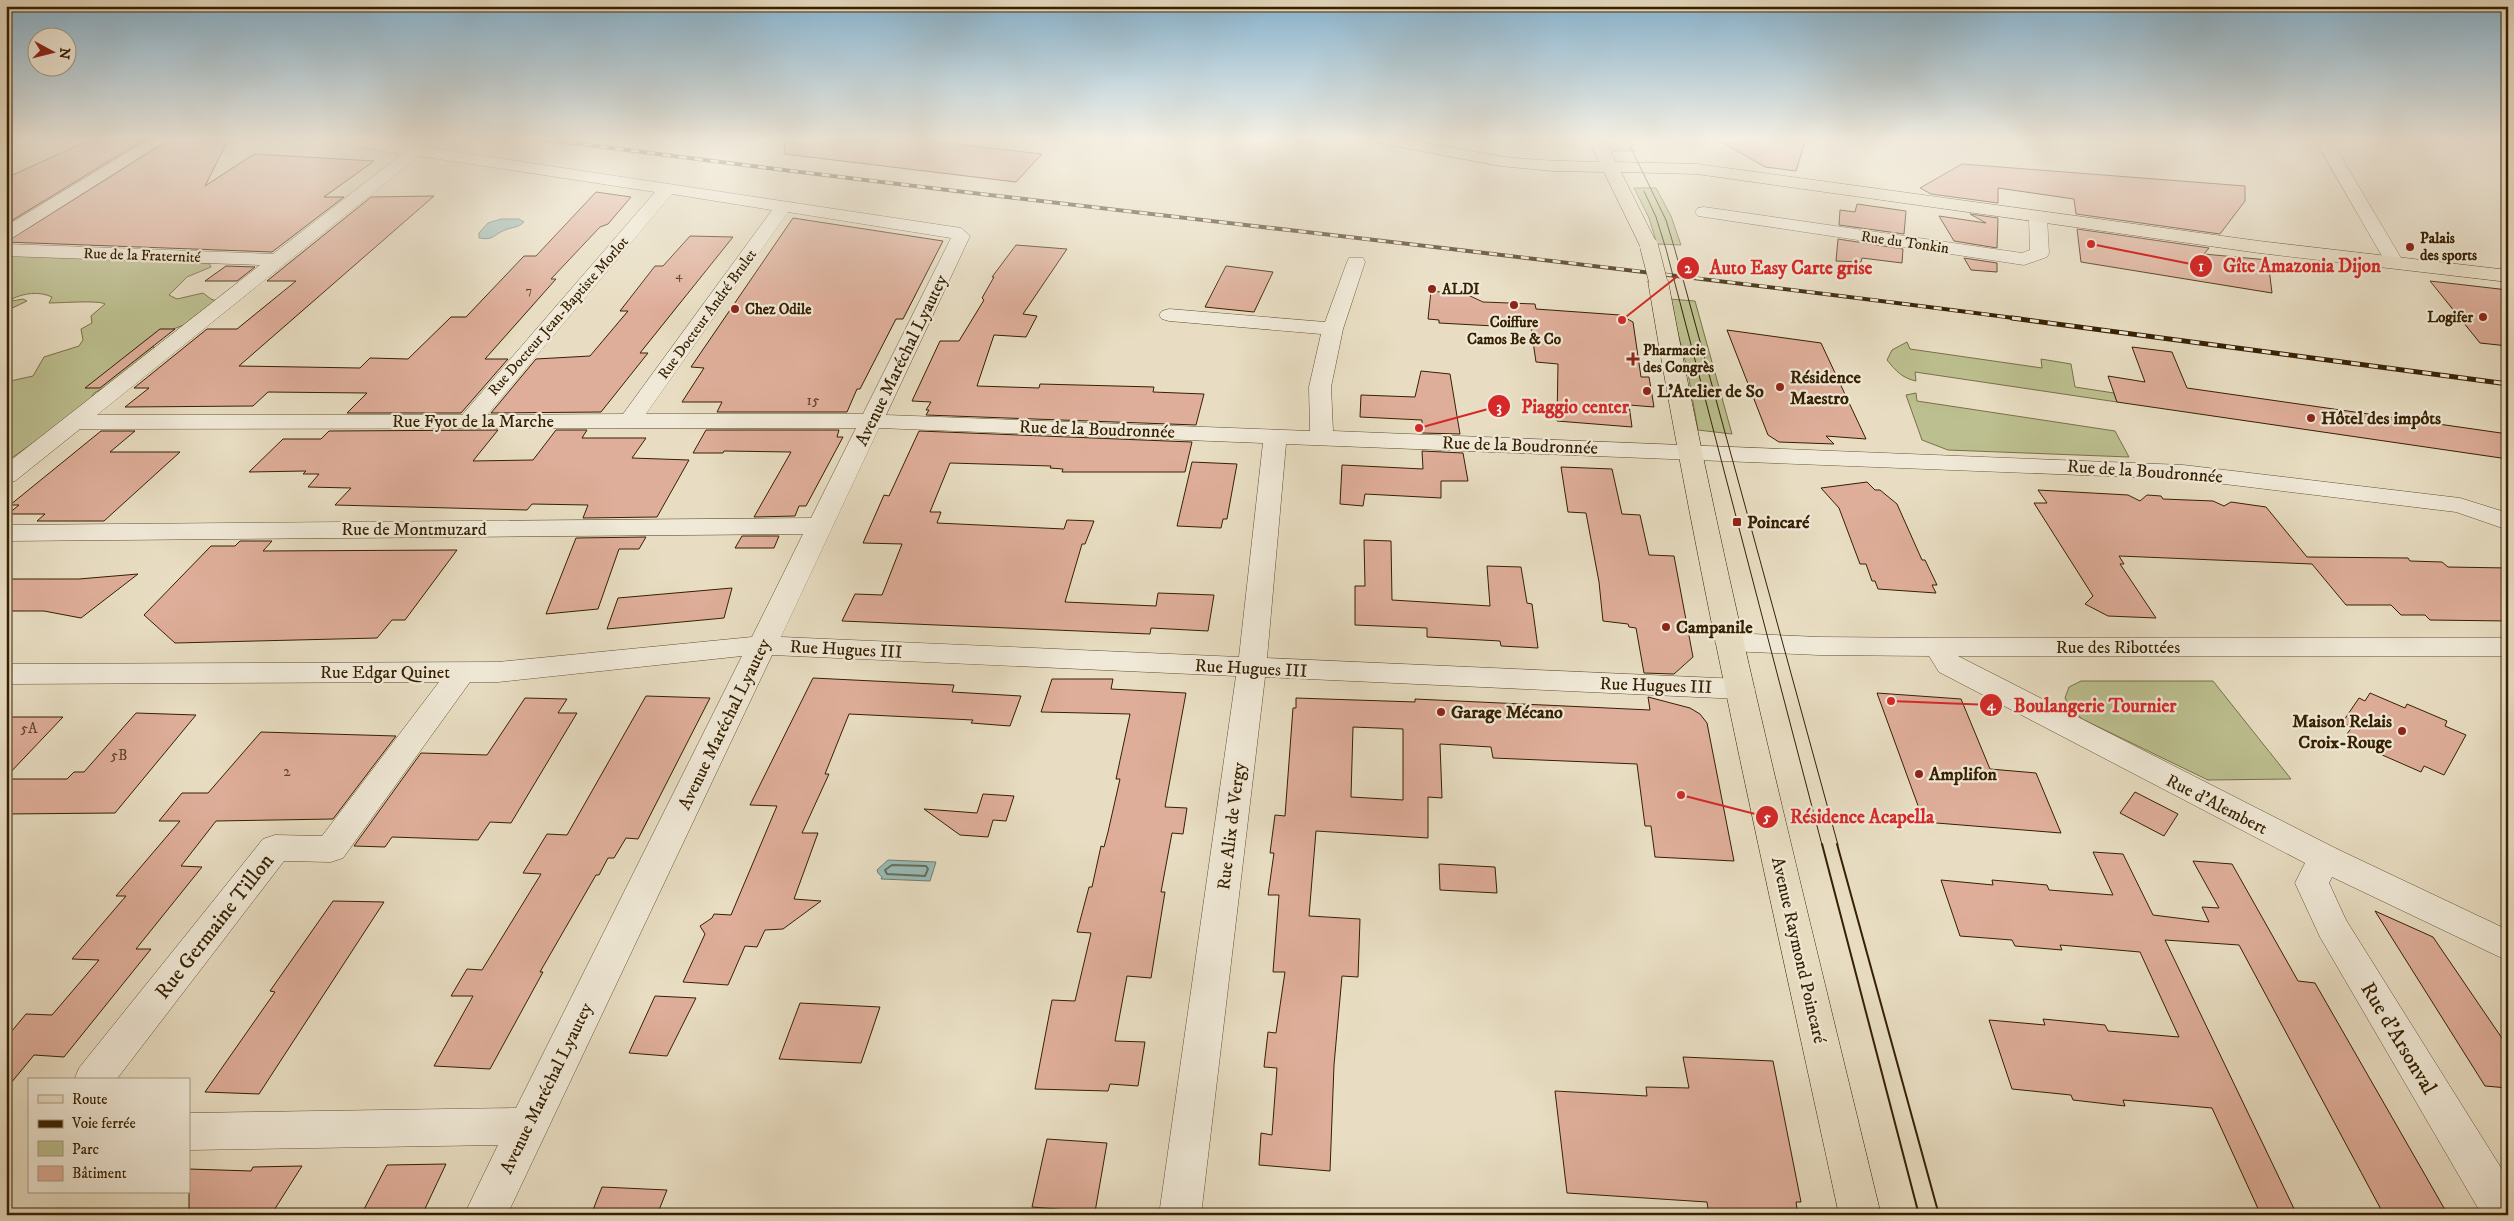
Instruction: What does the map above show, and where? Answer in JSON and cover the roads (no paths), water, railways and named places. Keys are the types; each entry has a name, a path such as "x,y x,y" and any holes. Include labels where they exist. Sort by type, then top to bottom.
{"main road":[{"name":"Avenue Raymond Poincaré","path":"1624,195 1644,232 1658,281 1688,451 1729,642 1860,1215"},
{"path":"1874,195 2038,218 2508,276"}],"street":[{"path":"6,234 69,195"},
{"path":"6,476 359,195"},
{"name":"Rue Docteur Jean-Baptiste Morlot","path":"469,421 663,195"},
{"path":"709,195 784,206"},
{"path":"2355,195 2395,263"},
{"name":"Avenue Maréchal Lyautey","path":"485,1215 872,421 960,233 784,206"},
{"name":"Rue Docteur André Brulet","path":"630,421 784,206"},
{"name":"Rue du Tonkin","path":"1704,212 2024,259 2040,253 2038,218"},
{"name":"Rue de la Fraternité","path":"6,250 278,260"},
{"path":"1322,438 1320,387 1333,329 1356,262"},
{"path":"1169,315 1333,329"},
{"name":"Rue Fyot de la Marche","path":"74,422 872,421"},
{"name":"Rue de la Boudronnée","path":"872,421 2121,468 2183,472 2460,504 2508,522"},
{"name":"Rue Alix de Vergy","path":"1180,1215 1252,668 1275,436"},
{"path":"2460,504 2508,508"},
{"name":"Rue de Montmuzard","path":"6,533 821,526"},
{"name":"Rue des Ribottées","path":"1729,642 1819,646 1937,647 2508,647"},
{"name":"Rue Hugues III","path":"762,645 1740,689"},
{"name":"Rue Edgar Quinet","path":"6,674 498,672 762,645"},
{"name":"Rue d'Alembert","path":"1937,647 1949,665 2325,858 2508,946"},
{"name":"Rue Germaine Tillon","path":"95,1078 275,848 331,849 462,672"},
{"name":"Rue d'Arsonval","path":"2325,858 2312,883 2332,927 2506,1215"},
{"path":"190,1131 528,1126"}],"water":[{"path":"501,219 519,219 524,222 491,238 479,238 479,233 488,223"},
{"path":"888,860 936,862 930,881 881,879 882,877 877,870"}],"tram line":[{"path":"1646,195 1656,217 1666,249 1822,845"},
{"path":"1654,195 1666,220 1675,250 1838,845"},
{"path":"1822,844 1919,1215"},
{"path":"1837,844 1939,1215"}],"railway":[{"path":"991,195 1836,295 2021,319"},
{"path":"2012,318 2508,384"}],"place":[{"name":"Gîte Amazonia Dijon","path":"2091,244"},
{"name":"Palais des sports","path":"2410,247"},
{"name":"ALDI","path":"1432,289"},
{"name":"Coiffure Camos Be & Co","path":"1514,305"},
{"name":"Chez Odile","path":"735,309"},
{"name":"Logifer","path":"2483,317"},
{"name":"Auto Easy Carte grise","path":"1622,320"},
{"name":"Pharmacie des Congrès","path":"1633,359"},
{"name":"Résidence Maestro","path":"1780,387"},
{"name":"L'Atelier de So","path":"1647,391"},
{"name":"Hôtel des impôts","path":"2311,418"},
{"name":"Piaggio center","path":"1419,428"},
{"name":"Poincaré","path":"1737,522"},
{"name":"Campanile","path":"1666,627"},
{"name":"Boulangerie Tournier","path":"1891,701"},
{"name":"Garage Mécano","path":"1441,712"},
{"name":"Maison Relais Croix-Rouge","path":"2402,731"},
{"name":"Amplifon","path":"1919,774"},
{"name":"Résidence Acapella","path":"1681,795"}]}
